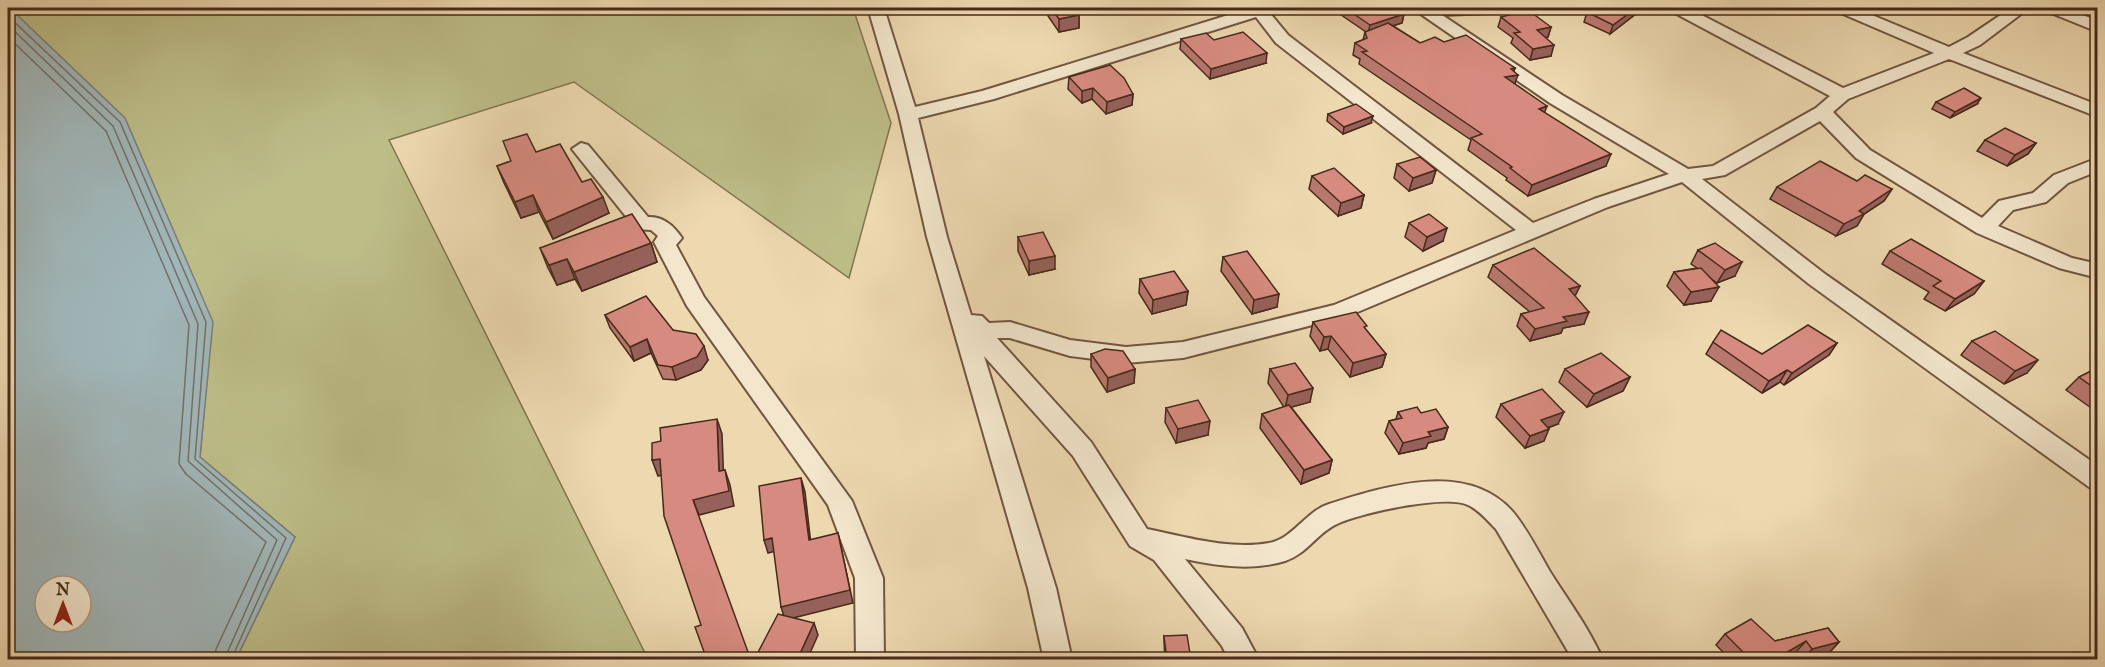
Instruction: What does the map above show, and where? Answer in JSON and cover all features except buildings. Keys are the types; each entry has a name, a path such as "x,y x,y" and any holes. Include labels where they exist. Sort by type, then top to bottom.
{"street":[{"path":"876,8 908,114 937,237 957,307 1042,588 1058,660"},
{"path":"1424,9 1490,8"},
{"path":"1677,8 1842,95"},
{"path":"1842,8 2097,112"},
{"path":"984,332 1010,330 1070,348 1126,355 1183,350 1340,311 1601,203 1685,175 1718,171 1822,112 1842,95 1974,41 2021,8"},
{"path":"2052,8 2097,27"},
{"path":"908,114 947,107 988,95 1263,9 1282,39 1531,232"},
{"path":"1424,9 1556,99 1685,175 1817,279 2097,480"},
{"path":"1974,41 1984,66"},
{"path":"1822,112 1863,154 1984,228 2066,264 2097,271"},
{"path":"581,149 643,224 656,224 672,238 664,242 694,301 839,501 869,578 870,660"},
{"path":"1984,228 2006,205 2038,198 2061,179 2097,164"},
{"path":"957,307 984,332 988,346 1082,449 1139,538 1163,552 1232,637 1245,660"},
{"path":"1139,538 1209,554 1256,555 1281,551 1297,543 1317,522 1331,514 1429,493 1452,491 1469,494 1487,504 1505,520 1589,660"}],"green space":[{"path":"34,8 853,8 891,123 849,278 574,82 389,140 648,659 236,659 295,537 200,457 212,322 15,13"}],"water":[{"path":"8,9 15,13 125,118 213,322 200,457 295,537 236,659 8,659"}]}
